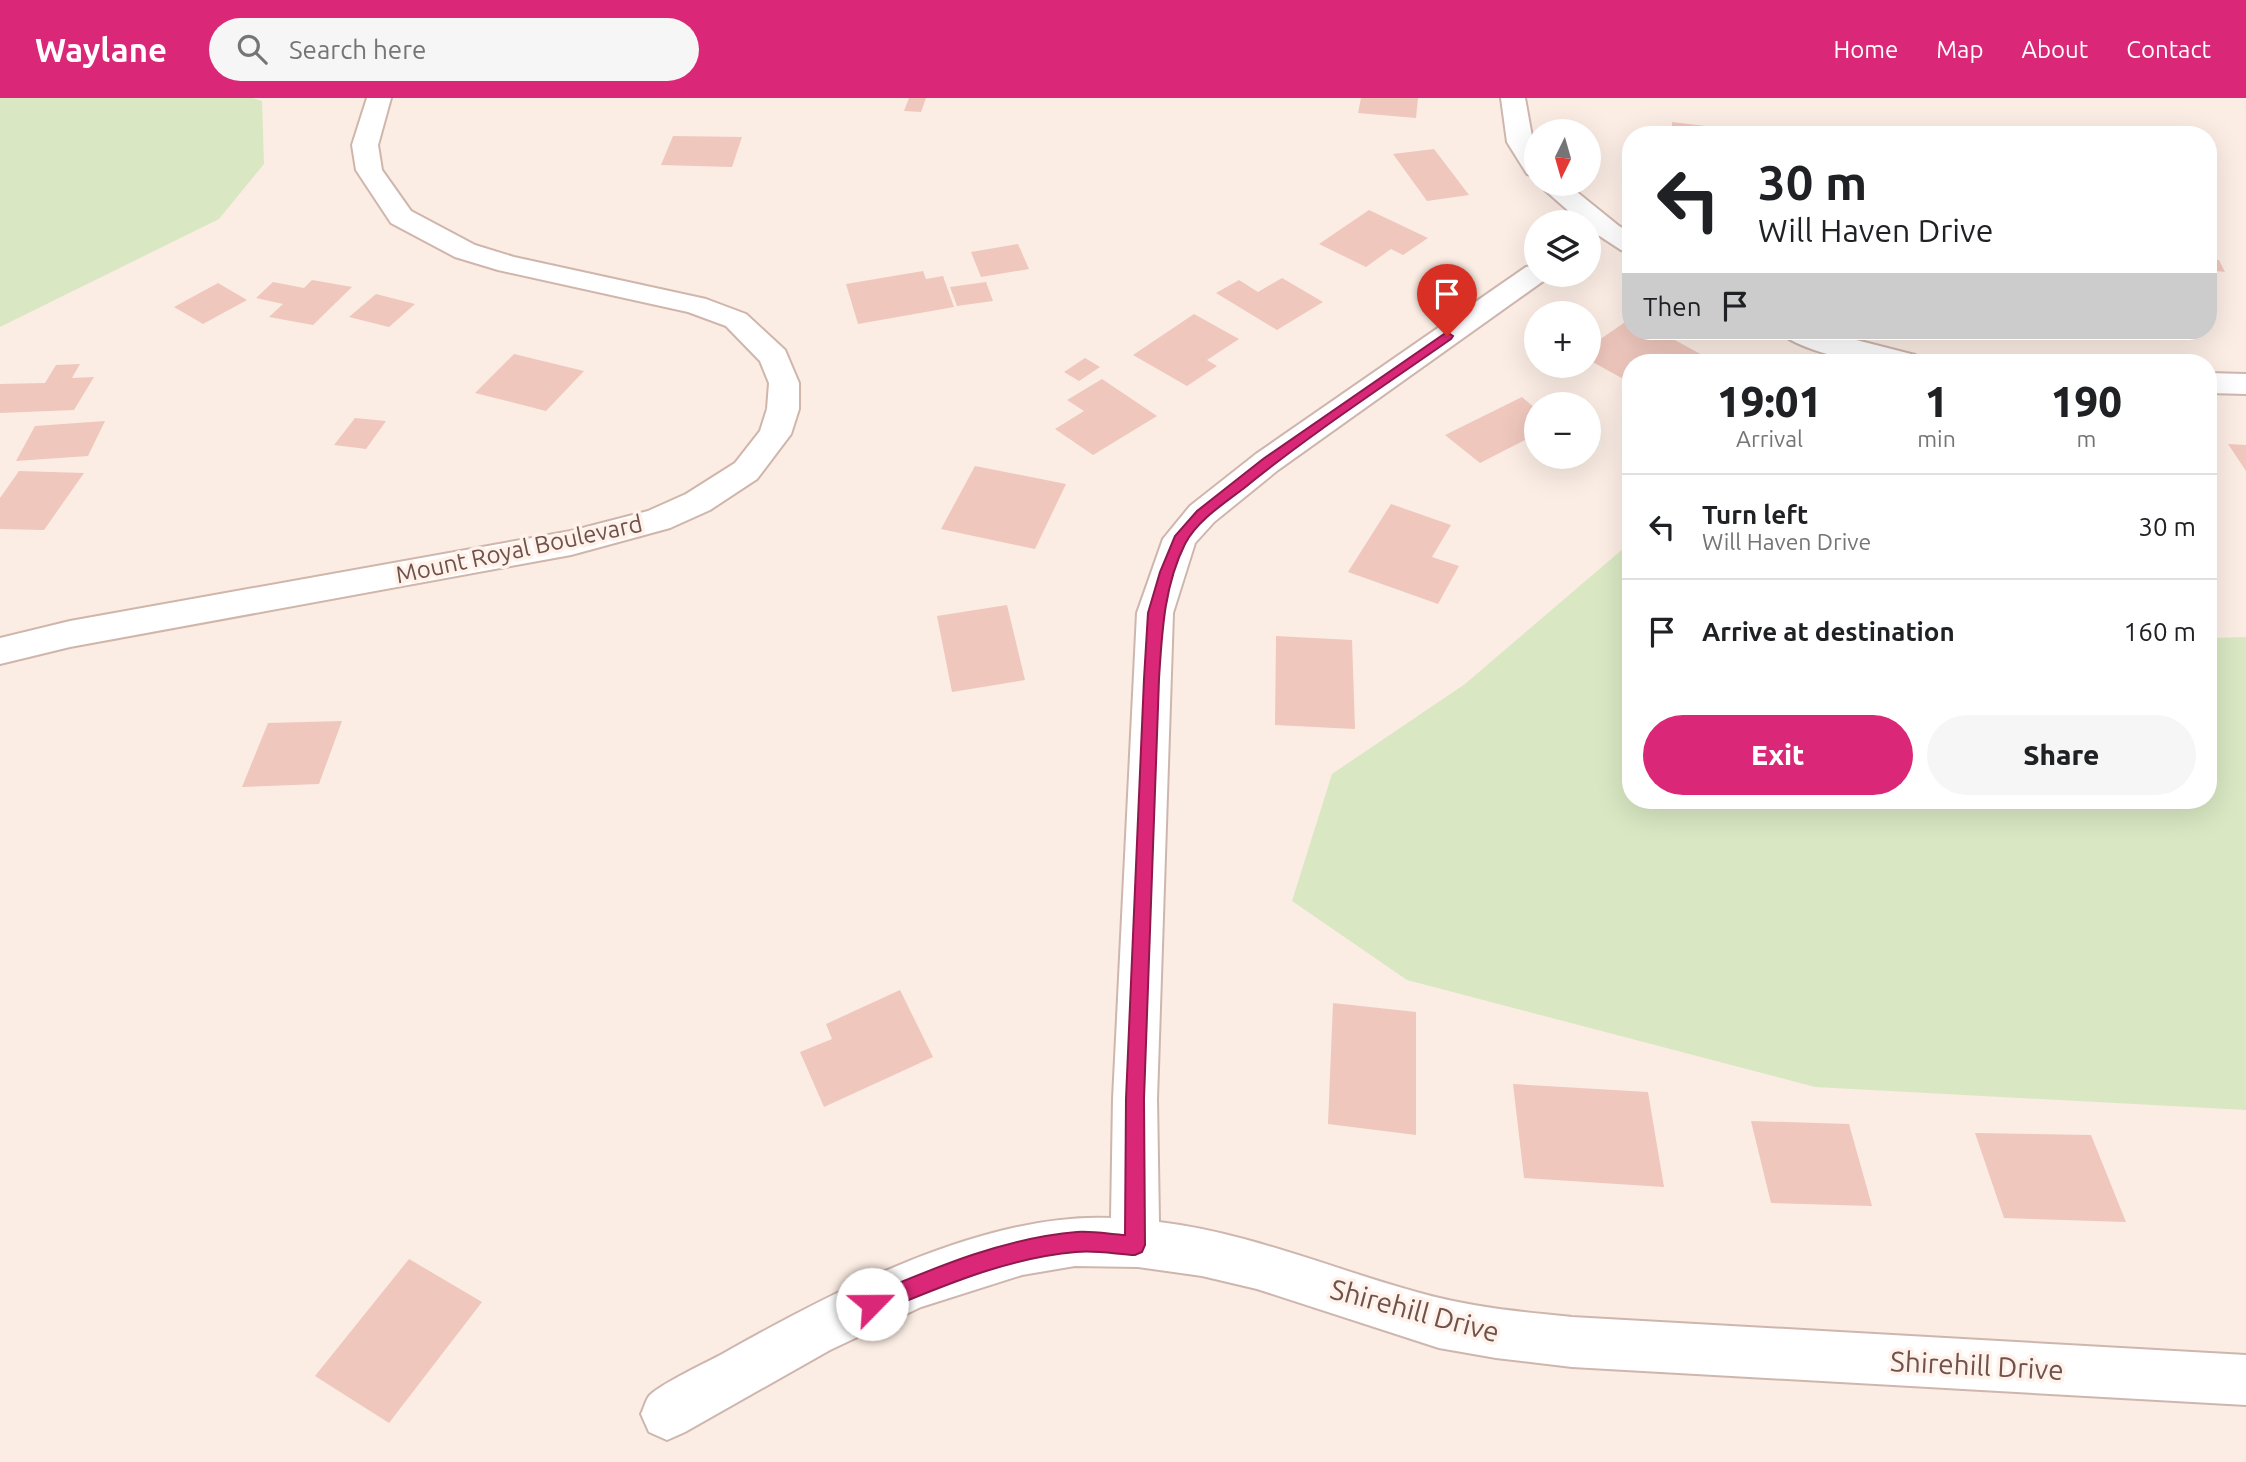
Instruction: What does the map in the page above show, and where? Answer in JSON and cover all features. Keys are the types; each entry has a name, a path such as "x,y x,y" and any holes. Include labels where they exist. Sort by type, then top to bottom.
{"street":[{"name":"Mount Royal Boulevard","path":"0,651 69,634 571,543 658,520 698,502 746,471 775,434 783,409 784,383 774,356 736,320 696,305 508,264 465,251 401,218 369,170 365,145 379,98"},
{"path":"1513,98 1515,124 1524,148"},
{"path":"1564,196 1610,239"},
{"path":"1135,1245 1135,1099 1155,613 1180,539 1202,514 1267,462 1524,281"},
{"path":"1817,340 1871,354"},
{"path":"2217,383 2246,384"},
{"name":"Shirehill Drive","path":"667,1413 767,1355 831,1322 935,1278 1030,1249 1079,1241 1201,1252 1280,1273 1421,1318 1491,1334 1586,1343 2246,1380"}],"green space":[{"path":"0,98 253,98 262,101 264,164 219,219 0,327"},
{"path":"1622,550 1622,809 2217,809 2217,638 2246,637 2246,1110 1815,1087 1407,980 1292,901 1332,774 1465,684"}],"building":[{"path":"909,98 926,98 921,112 904,111"},
{"path":"1361,98 1418,98 1416,118 1358,113"},
{"path":"1672,122 1705,126 1672,126"},
{"path":"673,136 742,137 732,167 661,165"},
{"path":"1434,149 1469,195 1427,201 1393,154"},
{"path":"1369,210 1428,238 1403,255 1391,249 1366,267 1319,244"},
{"path":"1018,244 1029,269 981,277 971,252"},
{"path":"2217,260 2219,260 2225,272 2217,271"},
{"path":"923,271 926,279 943,276 954,307 858,324 846,284"},
{"path":"1282,278 1323,302 1277,330 1216,293 1239,280 1258,292"},
{"path":"312,280 352,287 313,325 269,317 283,304 256,298 273,282 304,288"},
{"path":"986,282 993,301 957,306 950,287"},
{"path":"218,283 247,300 203,324 174,307"},
{"path":"376,294 415,304 389,327 349,317"},
{"path":"1194,314 1239,339 1207,360 1217,366 1187,386 1133,355"},
{"path":"1622,324 1622,340 1675,340 1701,354 1622,354 1622,378 1601,367 1601,339"},
{"path":"514,354 584,371 546,411 475,393"},
{"path":"1085,358 1100,367 1079,381 1064,372"},
{"path":"80,364 72,378 94,377 74,410 0,413 0,384 45,383 56,365"},
{"path":"1102,379 1157,416 1093,455 1055,429 1084,411 1067,400"},
{"path":"1522,397 1524,399 1524,441 1480,463 1445,435"},
{"path":"355,418 386,421 366,449 334,445"},
{"path":"105,421 88,456 16,461 35,426"},
{"path":"2228,444 2246,445 2246,471"},
{"path":"975,466 1066,484 1035,549 941,529"},
{"path":"19,471 84,473 44,530 0,529 0,498"},
{"path":"1391,504 1451,525 1432,557 1459,566 1438,604 1348,572"},
{"path":"1007,605 1025,680 952,692 937,616"},
{"path":"1276,636 1352,640 1355,729 1275,725"},
{"path":"342,721 319,784 242,787 268,723"},
{"path":"900,990 933,1057 824,1107 800,1052 832,1039 826,1024"},
{"path":"1333,1003 1416,1012 1416,1135 1328,1124"},
{"path":"1513,1084 1648,1092 1664,1187 1524,1178"},
{"path":"1751,1121 1849,1124 1872,1206 1771,1203"},
{"path":"1975,1133 2091,1135 2126,1222 2004,1218"},
{"path":"409,1259 482,1302 389,1423 315,1376"}],"route":[{"path":"872,1304 935,1278 1030,1249 1079,1241 1135,1245 1135,1099 1155,613 1167,572 1180,539 1202,514 1267,462 1447,336"}]}
